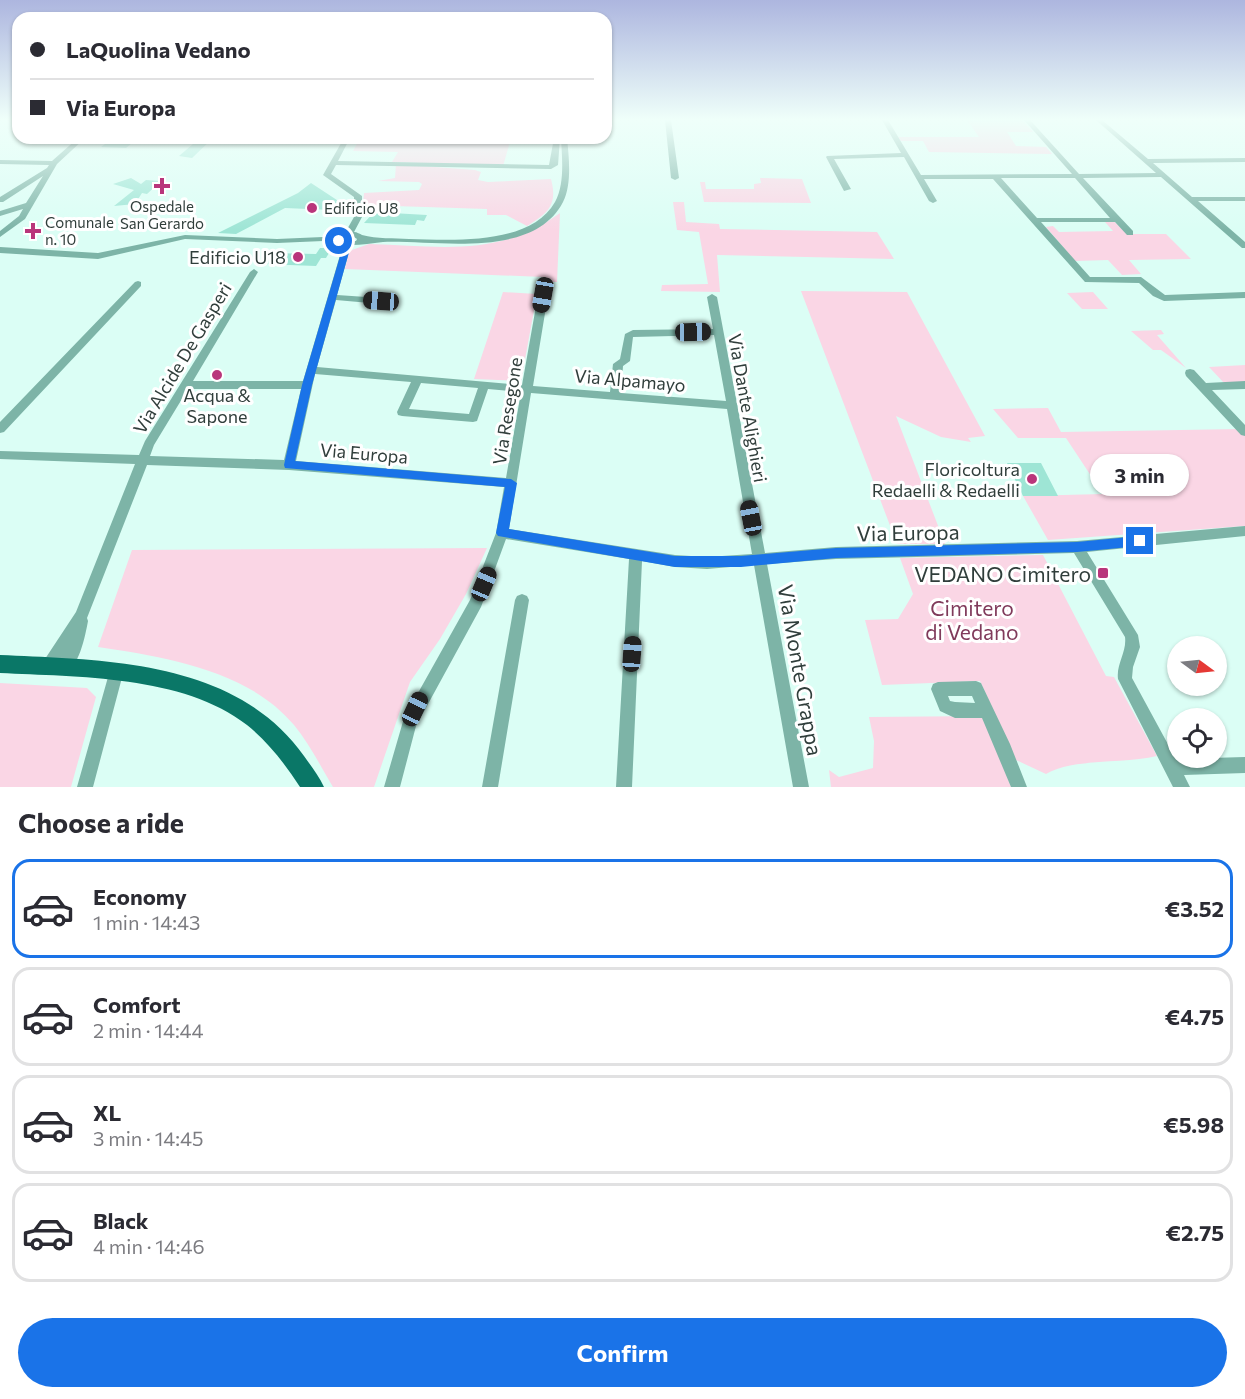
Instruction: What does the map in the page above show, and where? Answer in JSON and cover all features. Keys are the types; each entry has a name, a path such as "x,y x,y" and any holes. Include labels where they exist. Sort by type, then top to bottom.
{"main road":[{"path":"0,664 117,670 192,686 240,709 283,745 313,787"}],"street":[{"path":"0,235 22,217 42,179 62,157"},
{"path":"289,465 307,385 345,240 359,209 356,193 327,175 336,157"},
{"path":"332,163 551,167 555,165 557,157"},
{"path":"0,250 98,256 185,237 466,243 502,238 542,221 556,206 561,191 563,157"},
{"path":"673,157 675,177"},
{"path":"839,157 829,157 847,189"},
{"path":"906,157 933,201"},
{"path":"1060,157 1130,233"},
{"path":"1142,157 1244,244"},
{"path":"1147,161 1245,160"},
{"path":"0,162 52,166"},
{"path":"0,200 52,166"},
{"path":"918,177 1162,175"},
{"path":"996,177 1088,280 1141,280 1160,297 1245,295"},
{"path":"28,180 42,179"},
{"path":"1190,199 1245,199"},
{"path":"0,214 29,205"},
{"path":"0,240 24,221 29,205"},
{"path":"0,214 22,217"},
{"path":"1033,220 1113,219 1114,216"},
{"name":"Via Alcide De Gasperi","path":"55,667 76,646 81,616 149,444 254,272"},
{"path":"0,429 138,284"},
{"name":"Via Resegone","path":"392,787 409,723 476,603 502,533 543,295"},
{"path":"331,297 381,301"},
{"name":"Via Dante Alighieri","path":"712,297 729,405 759,560"},
{"path":"615,397 618,364 625,361 628,336 633,333 717,332"},
{"name":"Via Alpamayo","path":"312,370 729,405"},
{"path":"1190,373 1245,432"},
{"path":"418,378 402,412 472,418 485,384"},
{"path":"186,385 307,385"},
{"path":"1203,387 1245,385"},
{"name":"Via Europa","path":"0,456 289,465 511,483"},
{"name":"Via Europa","path":"502,533 636,555 707,563 836,553 1077,547 1245,531"},
{"path":"1077,547 1133,639 1134,647 1125,666 1125,679 1167,759"},
{"path":"624,787 636,555"},
{"name":"Via Monte Grappa","path":"759,560 801,787"},
{"path":"490,787 522,600"},
{"path":"85,787 117,670"},
{"path":"986,711 1018,787"},
{"path":"1227,765 1245,765"},
{"path":"1172,768 1182,787"}],"green space":[{"path":"395,157 506,157 503,166 392,162"},
{"path":"396,164 475,170 481,172 478,180 488,182 551,179 552,202 541,217 527,226 506,215 487,215 487,209 363,205 364,193 419,190 422,184 419,182 378,181 395,178"},
{"path":"760,178 802,179 811,203 704,202 700,182 705,182 706,189 754,189 754,184 761,183"},
{"path":"673,202 684,202 686,222 719,224 720,229 877,232 894,259 717,255 720,292 661,291 662,285 708,284 699,232 677,230"},
{"path":"560,213 557,282 544,282 543,277 345,269 349,251 369,244 445,247 491,243 514,237 537,227"},
{"path":"1105,222 1115,222 1127,234 1166,234 1191,259 1129,260 1141,274 1122,275 1108,260 1075,261 1046,227 1053,226 1059,232 1113,231"},
{"path":"801,291 907,292 985,436 968,438 971,442 941,437 896,416 945,544 897,544"},
{"path":"503,292 537,294 521,381 474,379"},
{"path":"1093,292 1108,309 1082,309 1067,293"},
{"path":"1161,330 1164,334 1157,335 1186,368 1161,350 1153,350 1131,331"},
{"path":"1245,365 1245,383 1225,384 1209,367"},
{"path":"1048,408 1061,432 1240,429 1245,435 1245,526 1048,540 1023,496 1103,494 1066,438 1018,438 993,409"},
{"path":"487,548 466,594 440,639 410,682 374,787 333,787 310,747 294,725 275,706 253,691 204,669 98,647 132,550"},
{"name":"Cimitero di Vedano","path":"1043,555 1106,676 1114,677 1157,756 1084,763 1046,774 1016,760 980,681 882,685 865,620 898,619 913,594 900,558"},
{"path":"0,683 87,688 96,697 71,787 0,787"},
{"path":"984,716 1011,787 831,787 829,770 839,777 873,768 874,741 869,717"}],"building":[{"path":"131,178 141,184 146,180 161,181 147,194 142,193 135,204 114,206 134,190 113,184"},
{"name":"Edificio U8","path":"311,183 343,204 331,210 285,208 236,234 218,233 298,193"},
{"path":"374,212 427,215 424,221 417,220 415,225 364,223"},
{"name":"Edificio U18","path":"320,248 332,248 326,258 321,258 316,266 263,264 271,253 316,254"},
{"name":"Floricoltura Redaelli & Redaelli","path":"1007,463 1041,463 1058,496 1023,496"}],"place":[{"name":"Ospedale San Gerardo","path":"162,186"},
{"name":"Edificio U8","path":"312,208"},
{"name":"Comunale n. 10","path":"33,231"},
{"name":"Edificio U18","path":"298,257"},
{"name":"Acqua & Sapone","path":"217,375"},
{"name":"Floricoltura Redaelli & Redaelli","path":"1032,479"},
{"name":"VEDANO Cimitero","path":"1103,573"}],"route":[{"path":"339,241 347,245 307,385 289,465 511,483 502,533 675,561 741,562 836,553 1077,547 1140,541"}]}
